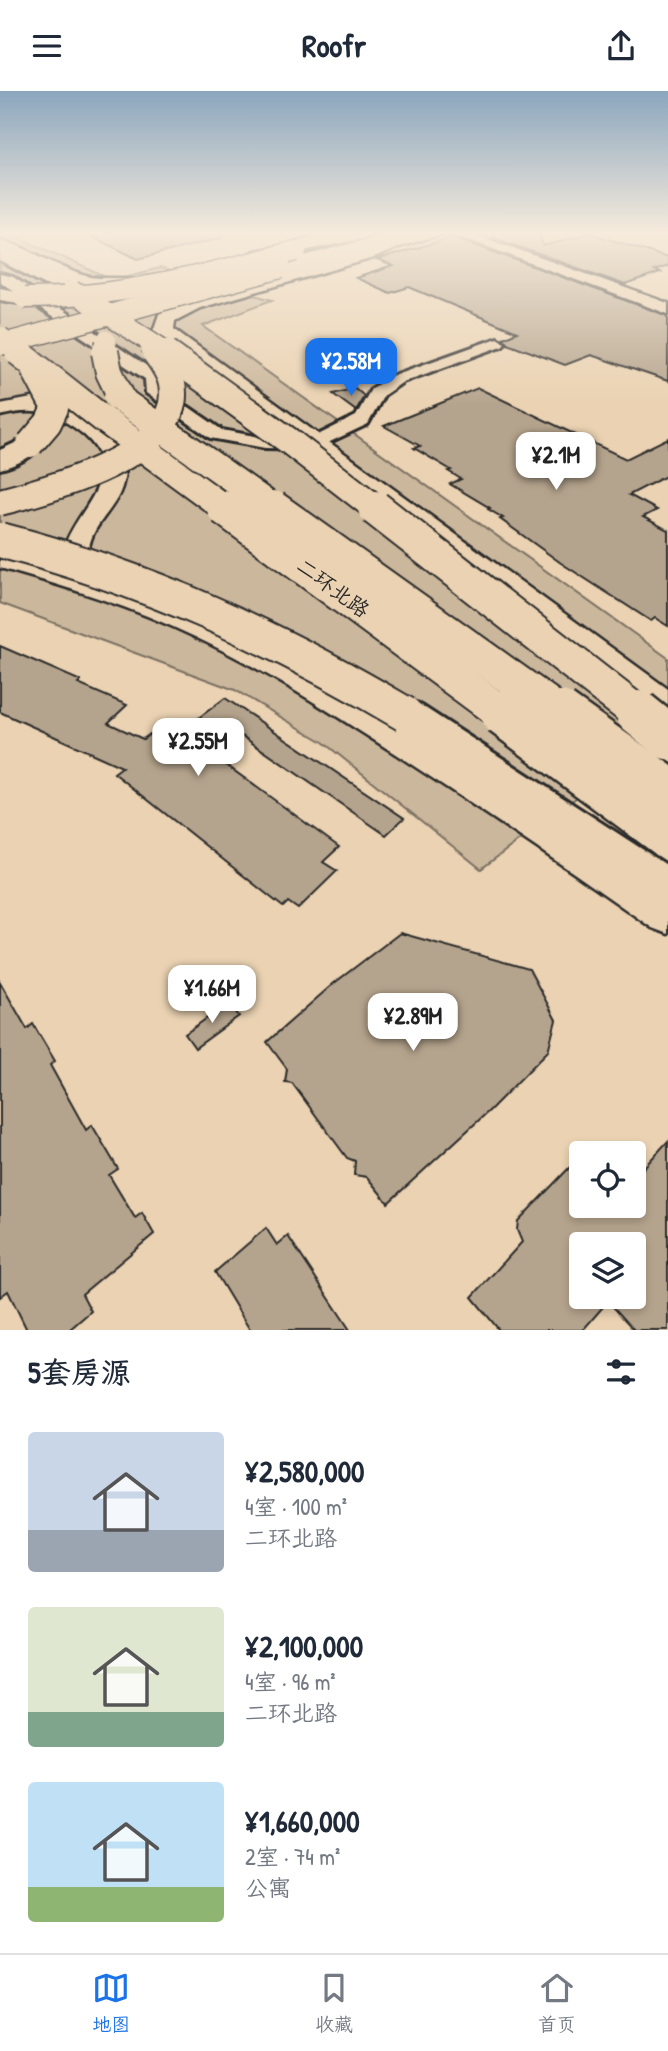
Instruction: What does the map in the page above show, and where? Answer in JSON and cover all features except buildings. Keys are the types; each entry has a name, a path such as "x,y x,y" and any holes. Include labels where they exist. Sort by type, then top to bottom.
{"main road":[{"path":"68,290 139,332 289,441 668,737"},
{"path":"0,294 55,300 118,295 141,290"},
{"path":"0,337 167,290"},
{"path":"0,345 178,290"},
{"path":"123,401 103,356 106,341 118,329 150,313 229,290"},
{"path":"235,290 173,313 164,322 163,331 668,708"},
{"name":"二环北路","path":"0,314 668,790"},
{"path":"0,502 52,489 94,474 132,452 161,424 173,400 173,386 160,359 139,332"},
{"name":"二环北路","path":"0,337 103,419 668,836"},
{"path":"0,461 30,444 48,423 55,408 31,363"},
{"path":"0,540 71,559 180,596 302,653 405,714 519,788 668,891"},
{"path":"0,559 79,581 179,617 266,660 352,709 573,849 668,914"}],"street":[{"path":"24,290 153,377 152,389 216,434 265,443 315,444 362,420 377,393 397,379 497,343"},
{"path":"615,290 668,309"},
{"path":"11,402 50,407 79,421 104,443 114,468 108,493 84,526 79,538 75,551 79,581"}],"shaded area":[{"path":"0,290 236,290 272,300 203,326 668,658 668,729 481,869 323,742 235,690 0,603"}]}
